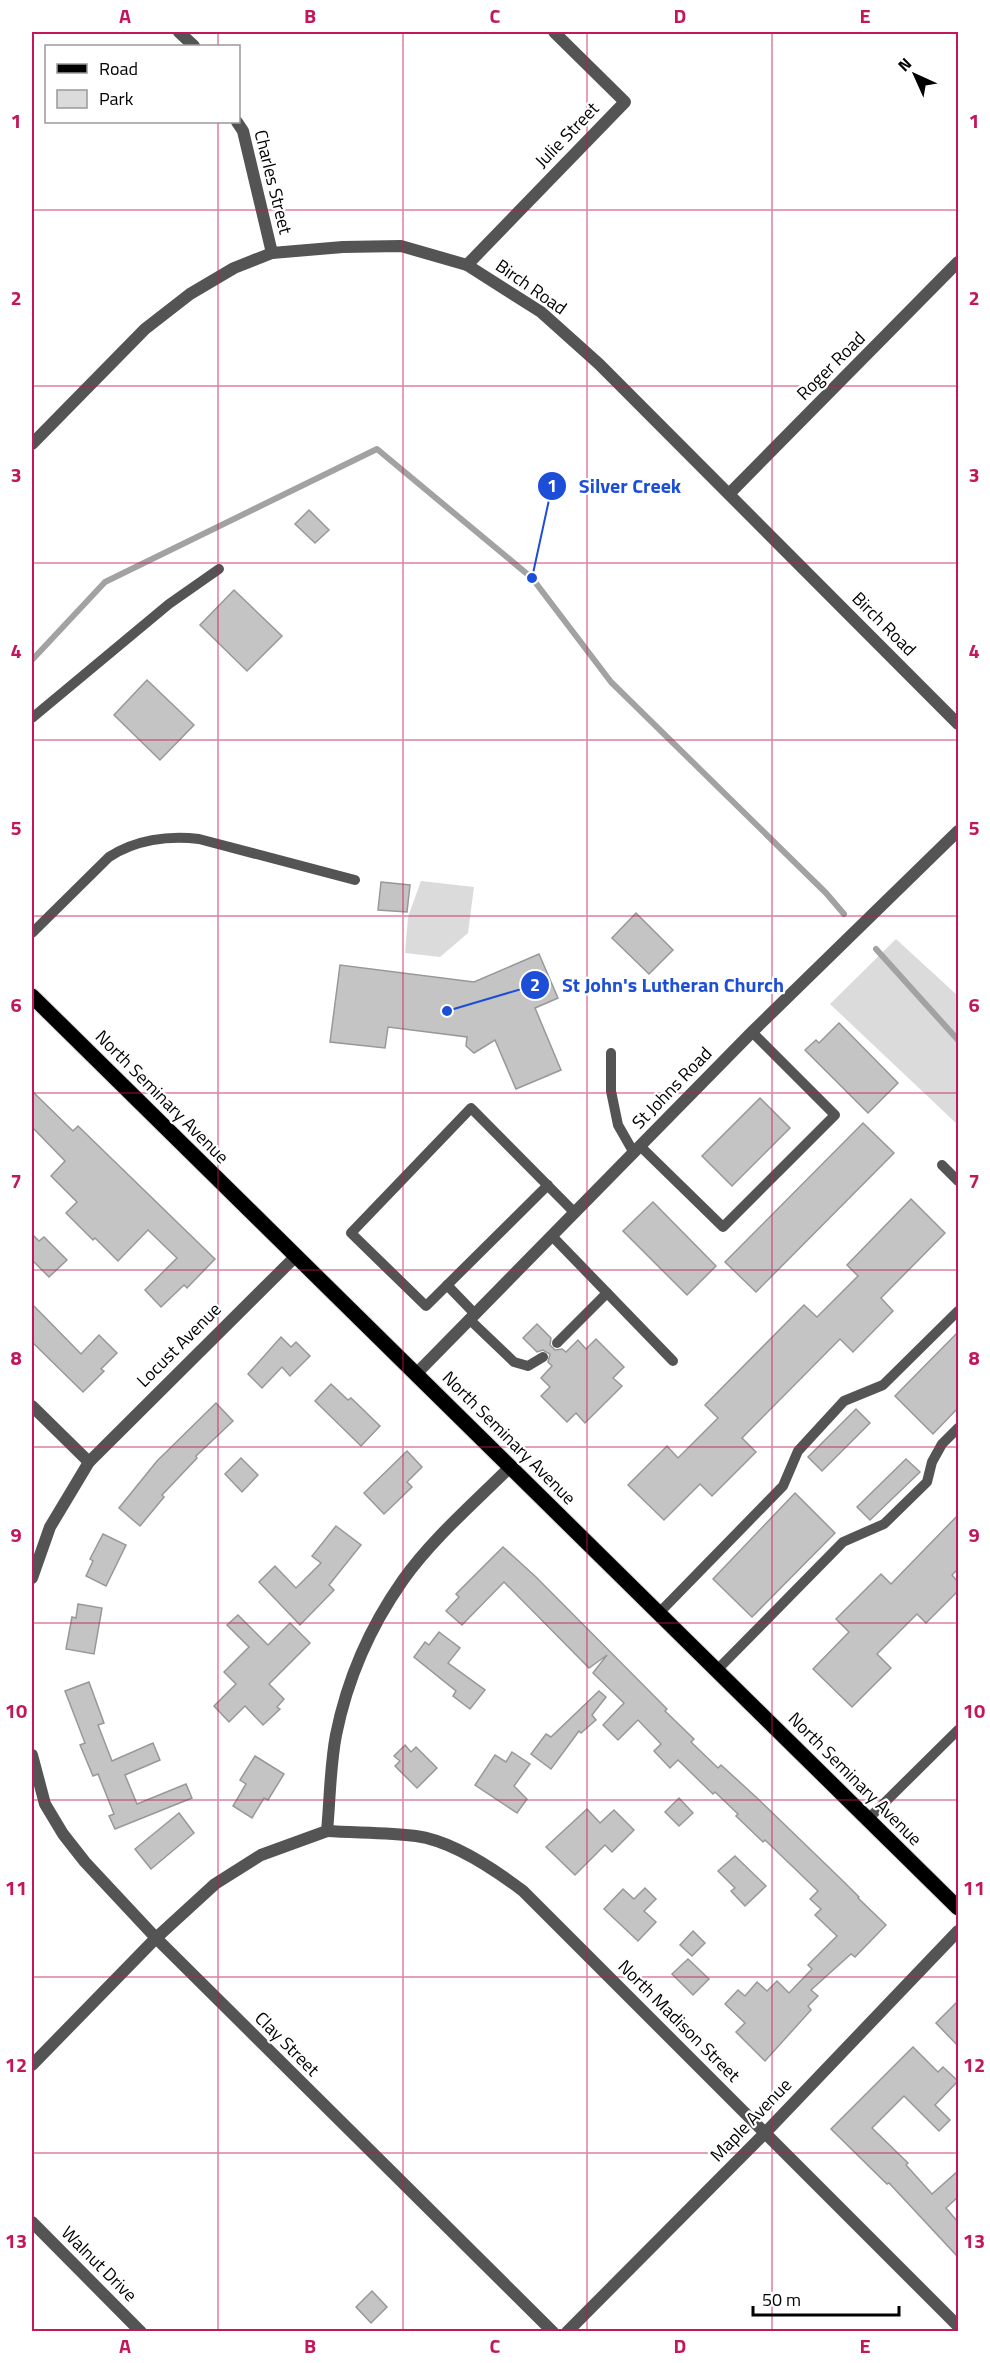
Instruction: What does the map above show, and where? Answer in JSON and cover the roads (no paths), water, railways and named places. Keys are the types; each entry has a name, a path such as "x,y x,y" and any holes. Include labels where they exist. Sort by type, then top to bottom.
{"main road":[{"name":"North Seminary Avenue","path":"32,996 958,1908"}],"street":[{"path":"179,32 193,45"},
{"name":"Julie Street","path":"467,265 624,102 554,32"},
{"name":"Charles Street","path":"238,123 243,131 272,252"},
{"name":"Birch Road","path":"32,444 154,322 199,288 234,268 272,252 401,246 467,265 541,312 599,364 958,724"},
{"name":"Roger Road","path":"729,494 958,262"},
{"name":"St Johns Road","path":"416,1374 752,1032 958,831"},
{"name":"Locust Avenue","path":"89,1462 296,1256"},
{"path":"32,1406 89,1462 50,1527 32,1578"},
{"path":"32,2065 156,1938 215,1884 261,1855 327,1831 336,1736 350,1680 375,1623 410,1571 437,1540 510,1467"},
{"name":"Clay Street","path":"32,1755 45,1804 63,1834 85,1862 156,1938 408,2190 554,2331"},
{"name":"North Madison Street","path":"327,1831 418,1836 447,1846 488,1865 523,1892 958,2326"},
{"name":"Maple Avenue","path":"567,2331 765,2133 958,1931"},
{"name":"Walnut Drive","path":"32,2222 141,2331"}],"lane":[{"path":"32,718 169,604 219,569"},
{"path":"32,933 109,857 123,848 163,838 199,839 355,880"},
{"path":"611,1053 611,1091 618,1125 637,1150 723,1227 835,1115 752,1032"},
{"path":"548,1185 426,1306 351,1233 471,1108 548,1185 575,1213"},
{"path":"942,1165 958,1181"},
{"path":"552,1236 673,1361"},
{"path":"447,1285 472,1317 514,1362 528,1366 543,1357"},
{"path":"556,1343 607,1293"},
{"path":"659,1613 783,1486 798,1451 844,1401 883,1385 958,1311"},
{"path":"717,1670 843,1542 884,1524 927,1482 932,1462 942,1444 958,1428"},
{"path":"868,1819 958,1730"}],"waterway":[{"path":"32,660 105,582 377,449 532,578 611,682 826,893 844,914"},
{"path":"876,949 958,1040"}],"place":[{"name":"Silver Creek","path":"532,578"},
{"name":"St John's Lutheran Church","path":"447,1011"}]}
